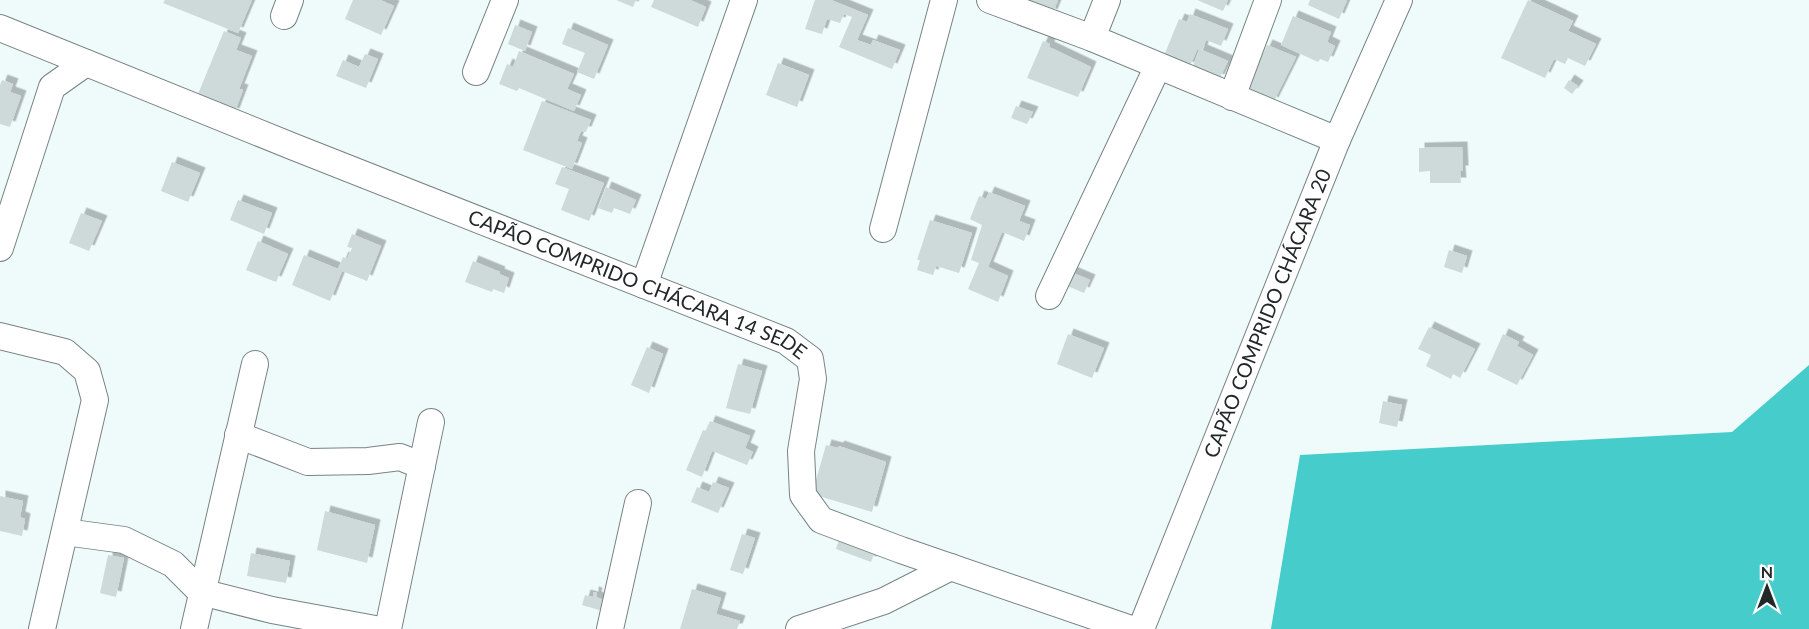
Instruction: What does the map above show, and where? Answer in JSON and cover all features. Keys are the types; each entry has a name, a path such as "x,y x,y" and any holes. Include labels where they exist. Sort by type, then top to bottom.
{"street":[{"path":"477,72 505,0"},
{"path":"644,285 744,0"},
{"path":"883,229 945,0"},
{"path":"990,0 1092,38 1337,140"},
{"path":"1092,38 1107,0"},
{"path":"1232,97 1268,0"},
{"name":"CAPÃO COMPRIDO CHÁCARA 20","path":"1141,629 1337,140 1399,0"},
{"name":"CAPÃO COMPRIDO CHÁCARA 14 SEDE","path":"0,27 283,143 786,340 810,359 813,380 801,451 803,495 821,520 1131,629"},
{"path":"0,248 9,196 52,87 86,63"},
{"path":"1049,296 1158,66"},
{"path":"2,330 65,352 87,371 95,400 42,629"},
{"path":"194,629 255,364"},
{"path":"388,629 431,422"},
{"path":"238,435 308,462 400,457 422,466"},
{"path":"610,629 638,503"},
{"path":"65,532 124,540 173,564 201,592 273,610 375,629"},
{"path":"799,629 885,601 951,567"}],"shaded area":[{"path":"1809,365 1809,629 1271,629 1300,455 1732,432"}],"building":[{"path":"165,0 252,0 238,33 163,3"},
{"path":"353,0 380,0 394,6 381,35 345,19"},
{"path":"616,0 636,0 633,7"},
{"path":"654,0 690,0 706,7 698,27 651,7"},
{"path":"815,0 831,0 868,15 857,40 871,45 873,40 900,50 892,69 839,47 852,17 844,14 840,23 827,19 822,34 805,29"},
{"path":"1026,0 1058,0 1052,15"},
{"path":"1197,0 1228,0 1223,11"},
{"path":"1310,0 1347,0 1339,19 1308,5"},
{"path":"1528,0 1573,21 1568,31 1596,44 1585,66 1568,58 1565,64 1554,59 1545,78 1501,58"},
{"path":"1190,14 1228,29 1221,46 1206,40 1202,50 1228,61 1219,80 1192,69 1199,50 1189,68 1163,58 1179,19 1187,22"},
{"path":"1293,16 1331,32 1327,42 1335,46 1328,62 1320,59 1318,62 1281,45"},
{"path":"515,25 532,32 525,51 508,44"},
{"path":"568,28 608,45 594,79 577,72 585,53 562,44"},
{"path":"224,31 241,38 236,50 252,56 239,89 243,90 234,114 214,106 216,101 198,94"},
{"path":"1043,41 1050,44 1049,47 1091,67 1078,97 1027,78"},
{"path":"1267,45 1296,57 1273,103 1246,91"},
{"path":"519,51 574,74 567,89 581,95 574,111 519,88 517,91 499,84 507,64 513,67"},
{"path":"365,54 378,59 366,88 336,76 343,60 359,67"},
{"path":"778,63 809,75 797,107 766,95"},
{"path":"2,80 13,84 10,92 21,96 10,127 0,124"},
{"path":"1569,80 1578,86 1572,94 1564,88"},
{"path":"542,101 591,120 586,132 581,131 577,141 582,143 572,169 523,150"},
{"path":"1016,106 1033,112 1027,124 1011,118"},
{"path":"1462,147 1461,183 1430,183 1430,171 1419,172 1419,148"},
{"path":"172,162 200,173 188,202 161,191"},
{"path":"562,167 604,183 589,221 561,210 569,189 555,184"},
{"path":"606,187 636,200 630,214 614,208 612,213 598,208"},
{"path":"989,192 1025,206 1019,221 1030,225 1024,241 1002,232 988,267 1008,276 998,302 968,289 979,263 971,260 982,225 970,219 979,196 986,199"},
{"path":"238,200 272,213 264,234 230,220"},
{"path":"81,213 102,221 89,251 69,243"},
{"path":"930,220 972,233 959,273 936,266 933,275 917,270 920,260 917,260"},
{"path":"352,234 381,246 367,281 342,271 330,301 292,285 304,255 338,269 343,257 347,259 352,248 347,247"},
{"path":"258,241 288,254 276,282 246,270"},
{"path":"1449,250 1467,256 1462,273 1444,267"},
{"path":"473,261 509,278 504,293 493,289 492,292 465,282"},
{"path":"1071,272 1090,280 1084,293 1065,285"},
{"path":"1429,327 1475,349 1460,378 1453,374 1451,379 1426,366 1431,355 1418,349"},
{"path":"1068,334 1104,348 1092,378 1057,364"},
{"path":"1503,334 1519,342 1517,346 1533,355 1517,385 1487,370"},
{"path":"647,347 663,354 649,393 631,385"},
{"path":"738,364 762,371 750,414 726,408"},
{"path":"1383,401 1402,405 1397,427 1379,423"},
{"path":"710,421 750,436 745,448 753,452 747,465 712,451 702,477 686,470 703,430 706,431"},
{"path":"826,445 838,448 839,446 886,462 872,512 812,494"},
{"path":"713,482 729,488 718,513 691,502 697,487 709,492"},
{"path":"0,496 23,501 20,517 25,519 22,536 0,531"},
{"path":"325,511 375,525 367,563 317,550"},
{"path":"841,533 877,546 871,562 836,549"},
{"path":"742,534 755,538 743,574 730,570"},
{"path":"251,553 290,561 286,583 247,576"},
{"path":"108,555 124,558 116,597 100,593"},
{"path":"692,589 721,598 716,614 740,621 737,629 680,629"},
{"path":"593,592 597,593 596,597 609,602 606,612 582,605 585,595 593,597"}]}
